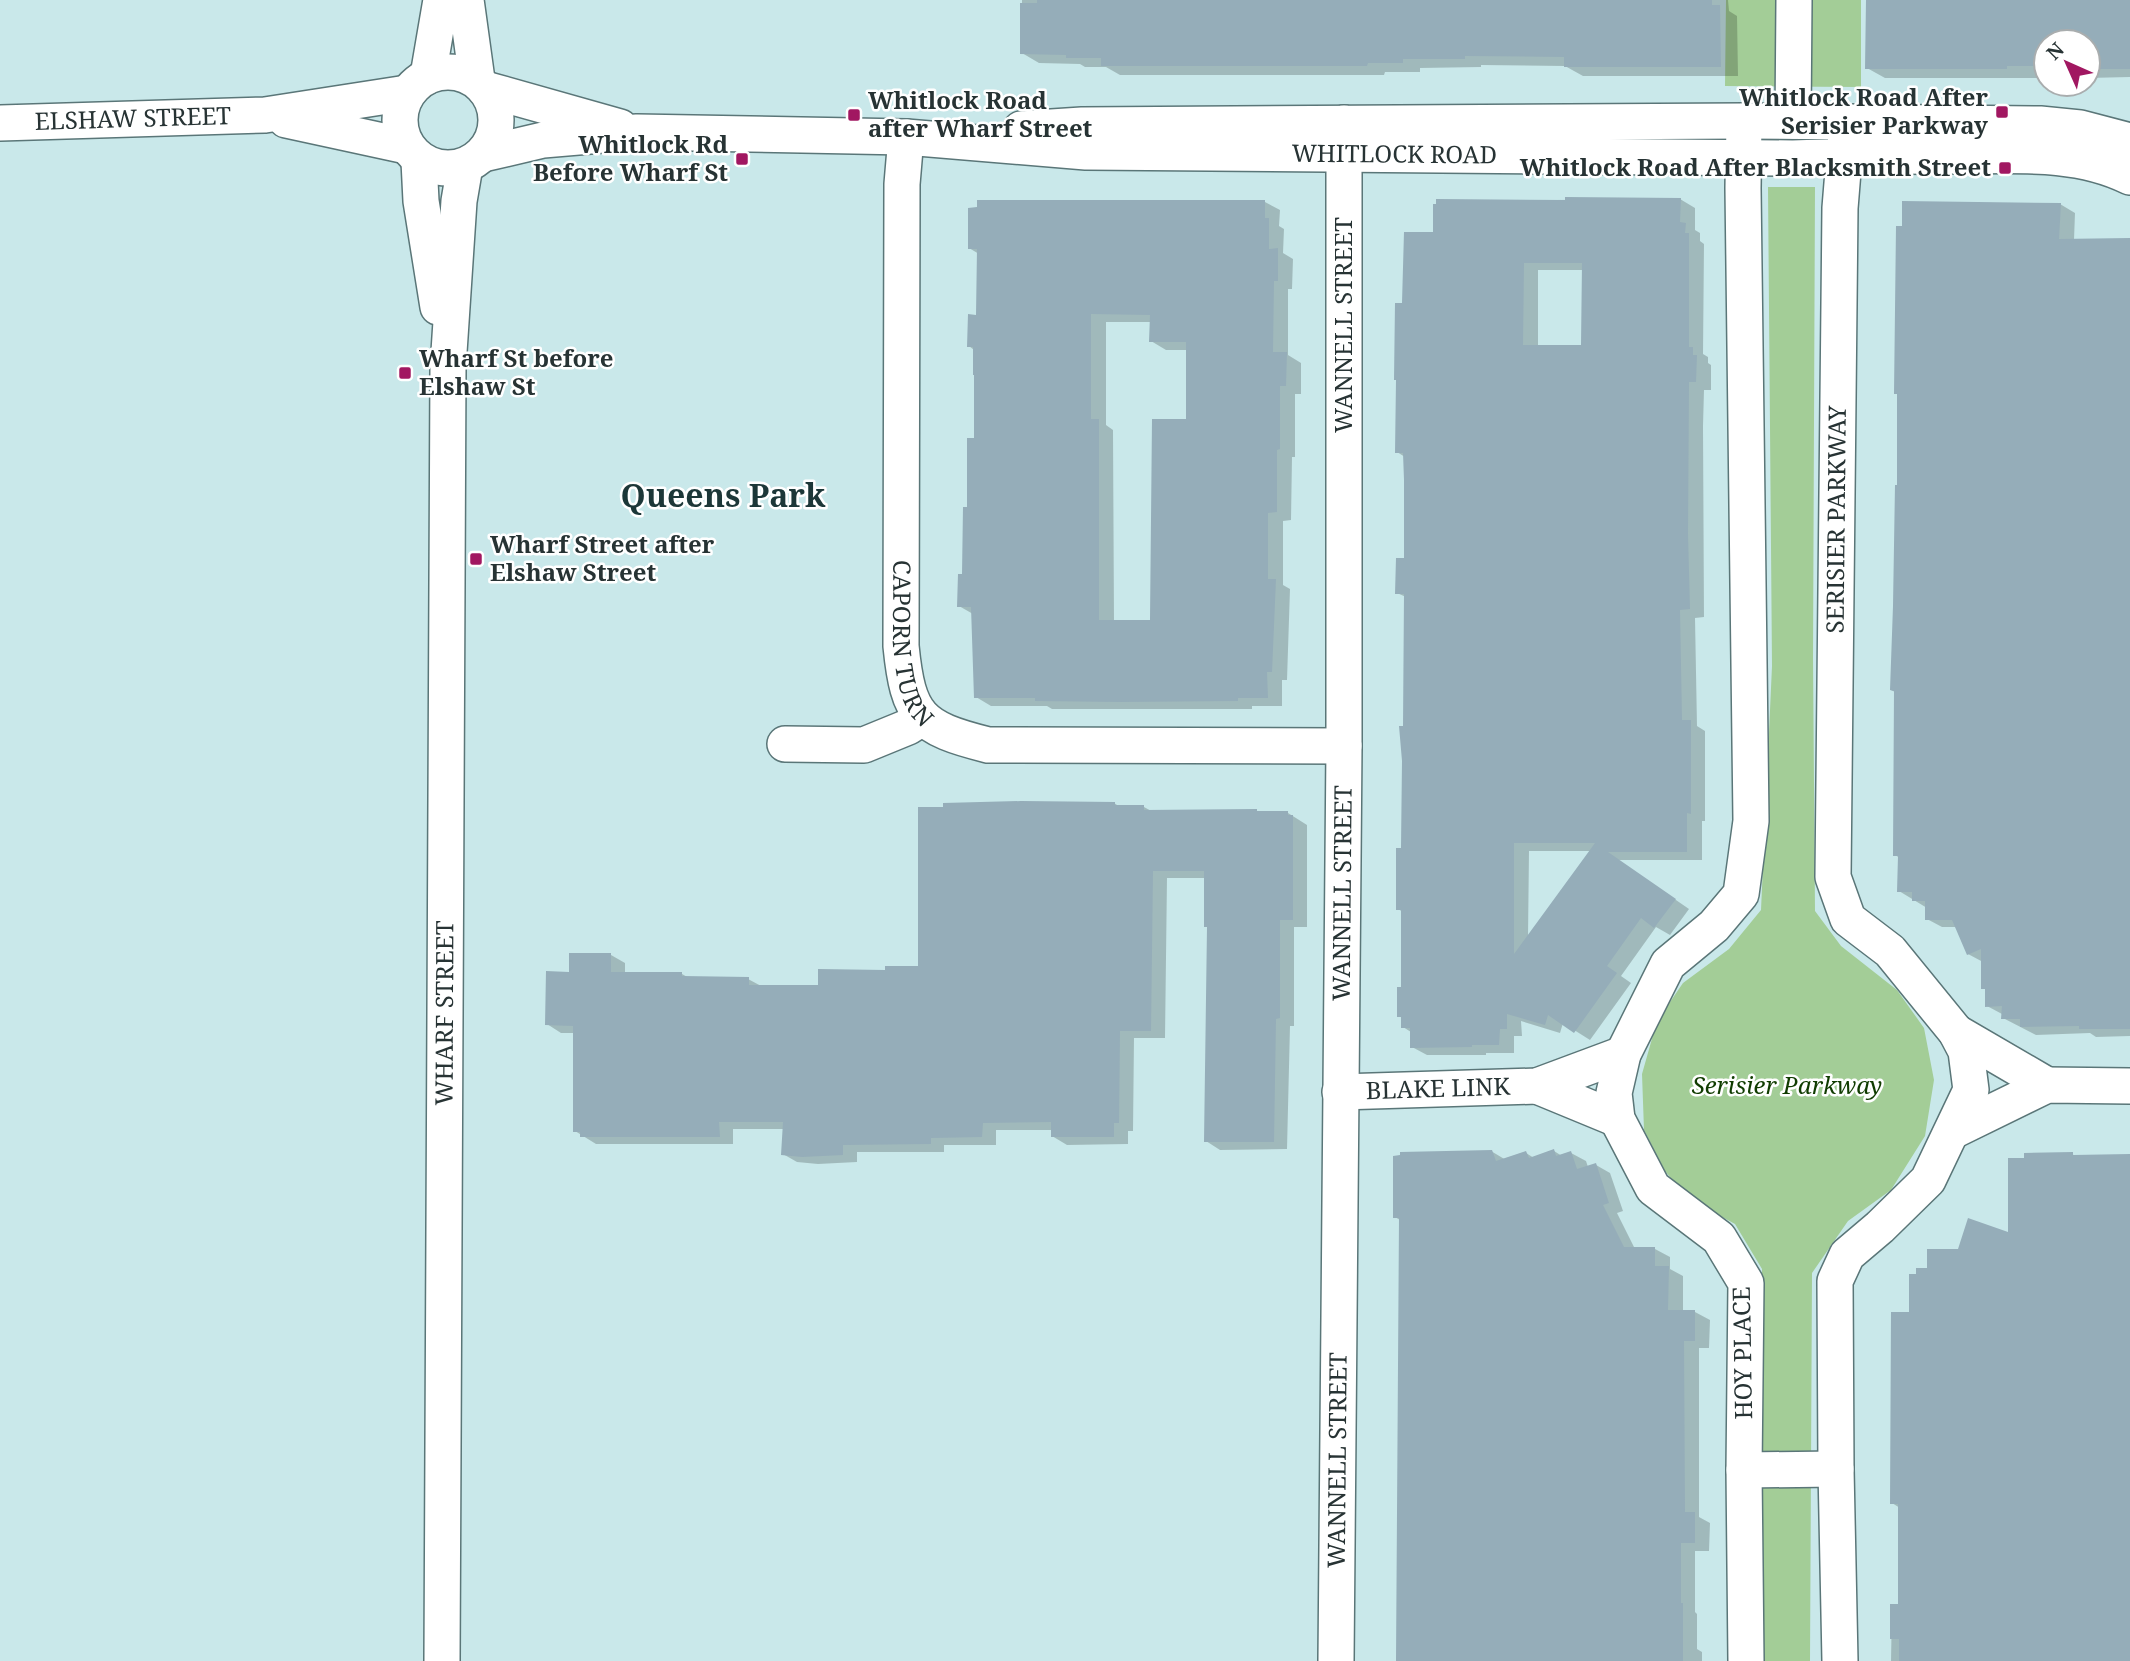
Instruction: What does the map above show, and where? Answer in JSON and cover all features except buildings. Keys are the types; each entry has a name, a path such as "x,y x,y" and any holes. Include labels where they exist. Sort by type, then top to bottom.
{"street":[{"path":"441,0 418,85 399,119 413,153 441,169 458,168 474,160 495,134 497,122 496,110 481,85 466,0"},
{"path":"1793,121 1794,0"},
{"path":"418,85 444,72 461,74 481,85"},
{"name":"ELSHAW STREET","path":"0,123 265,115 418,85"},
{"name":"WHITLOCK ROAD","path":"481,85 637,132"},
{"name":"ELSHAW STREET","path":"265,115 413,153"},
{"path":"1616,1106 1623,1054 1668,964 1714,926 1741,894 1751,821 1744,121"},
{"name":"WHITLOCK ROAD","path":"474,160 543,140 637,132 906,137 1086,152 1344,138 1793,121 2040,124 2080,128 2130,141"},
{"name":"SERISIER PARKWAY","path":"1840,1661 1835,1281 1847,1255 1928,1180 1971,1090 1966,1051 1956,1032 1890,951 1848,919 1833,877 1840,208 1847,122"},
{"name":"CAPORN TURN","path":"906,137 902,184 901,646 905,682 911,700 922,718 954,736 988,745 1344,746"},
{"name":"WHITLOCK ROAD","path":"1344,138 1743,158 2050,157 2074,159 2130,177"},
{"name":"WANNELL STREET","path":"1336,1661 1344,746 1344,138"},
{"name":"WHARF STREET","path":"413,153 448,367"},
{"name":"WHARF STREET","path":"442,1661 448,367 459,201 474,160"},
{"path":"785,744 864,745 908,727 922,718"},
{"path":"1956,1032 2047,1085"},
{"name":"BLAKE LINK","path":"1537,1086 1623,1054"},
{"path":"1953,1130 2047,1085 2130,1086"},
{"name":"BLAKE LINK","path":"1340,1092 1537,1086 1616,1106"},
{"name":"HOY PLACE","path":"1616,1106 1653,1188 1719,1238 1746,1283 1746,1661"},
{"path":"1744,1470 1836,1469"}],"green space":[{"path":"1726,0 1861,0 1861,87 1725,86"},
{"name":"Serisier Parkway","path":"1768,187 1815,187 1815,911 1841,946 1897,990 1924,1028 1934,1080 1925,1136 1891,1190 1848,1221 1812,1273 1810,1661 1763,1661 1762,1269 1735,1224 1687,1198 1665,1171 1644,1130 1642,1074 1657,1021 1683,983 1729,949 1761,910 1772,666"}],"place":[{"name":"Whitlock Road After Serisier Parkway","path":"2002,112"},
{"name":"Whitlock Road after Wharf Street","path":"854,115"},
{"name":"Whitlock Rd Before Wharf St","path":"742,159"},
{"name":"Whitlock Road After Blacksmith Street","path":"2005,168"},
{"name":"Wharf St before Elshaw St","path":"405,373"},
{"name":"Wharf Street after Elshaw Street","path":"476,559"}],"district":[{"name":"Queens Park","path":"723,496"}]}
